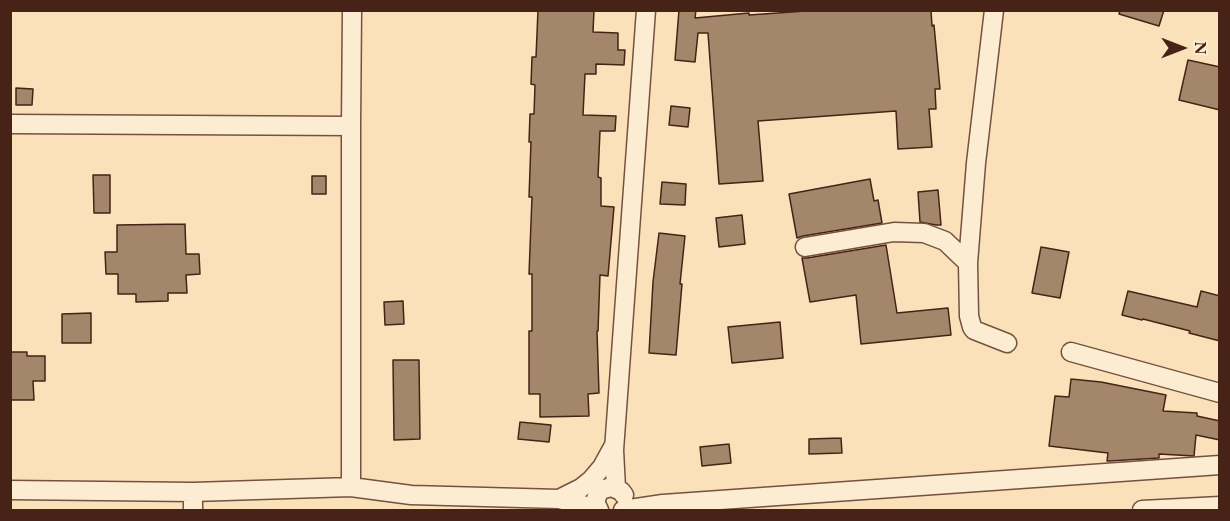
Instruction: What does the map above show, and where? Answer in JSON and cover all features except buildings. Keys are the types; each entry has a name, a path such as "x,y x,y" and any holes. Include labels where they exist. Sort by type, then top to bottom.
{"street":[{"path":"351,487 352,10"},
{"path":"611,501 646,10"},
{"path":"991,14 975,163 968,263 969,316 972,327 978,332 1007,343"},
{"path":"10,124 351,126"},
{"path":"805,247 894,232 924,233 945,241 968,263"},
{"path":"1071,352 1220,393"},
{"path":"561,500 591,480 602,468 615,446"},
{"path":"10,490 193,492 351,487 411,503 561,500 663,504 1220,465"},
{"path":"193,492 193,510"},
{"path":"1142,510 1220,506"}]}
